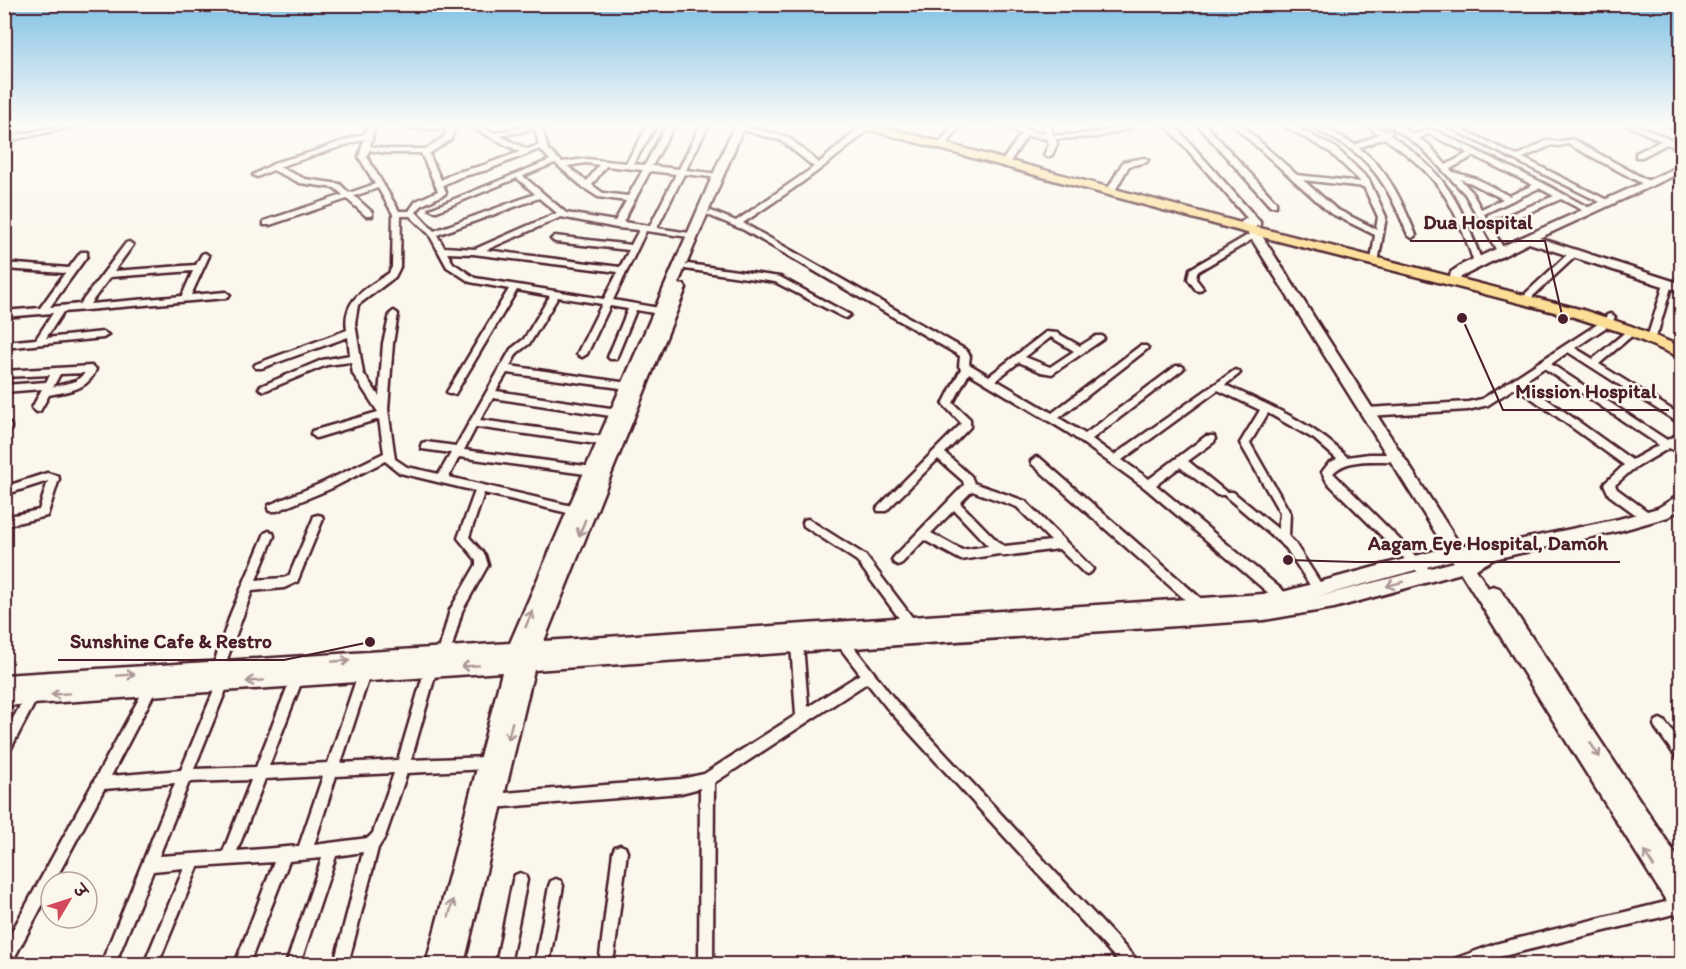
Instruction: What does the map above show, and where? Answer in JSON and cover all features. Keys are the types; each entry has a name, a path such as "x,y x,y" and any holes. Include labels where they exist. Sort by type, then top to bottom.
{"main road":[{"path":"437,964 487,763 521,656 604,441 722,169"},
{"path":"454,964 493,801 521,656 711,213 726,169"},
{"path":"1036,169 1255,228 1529,297 1609,319 1682,346"},
{"path":"1455,278 1478,262 1679,169"},
{"path":"1255,228 1465,558 1681,906"},
{"path":"1529,239 1682,288"},
{"path":"1609,319 1632,331 1651,335 1682,353"},
{"path":"1373,412 1397,458 1426,496"},
{"path":"4,698 37,688 223,673 367,666 431,669 521,656 1203,611 1264,613 1319,590 1422,569 1647,517 1663,513 1682,500"},
{"path":"1465,558 1682,883"},
{"path":"1290,603 1334,601 1422,569"},
{"path":"4,682 37,688 151,688 223,673 297,678 444,654 521,656 797,644 911,625 1102,618"}],"street":[{"path":"257,175 268,169"},
{"path":"277,169 303,181 335,185 369,214"},
{"path":"370,169 397,214 394,271 354,304 350,313 351,332 358,374 384,412"},
{"path":"397,214 411,213 419,203 442,193 433,169"},
{"path":"440,184 457,175 479,169"},
{"path":"434,209 538,169"},
{"path":"567,169 602,195 631,199"},
{"path":"587,186 599,169"},
{"path":"617,225 646,169"},
{"path":"675,169 719,176"},
{"path":"737,224 814,169"},
{"path":"1111,189 1123,169"},
{"path":"1199,288 1192,279 1192,271 1255,228 1205,169"},
{"path":"1242,169 1273,204"},
{"path":"1286,169 1337,214 1380,234"},
{"path":"1355,169 1368,185 1382,218 1375,258"},
{"path":"1378,169 1389,184 1412,235"},
{"path":"1427,169 1449,195 1458,210 1478,262"},
{"path":"1507,169 1589,210"},
{"path":"1541,169 1607,202"},
{"path":"1621,169 1648,183"},
{"path":"582,354 634,248 682,170"},
{"path":"1448,171 1509,199"},
{"path":"1448,171 1468,193 1501,251"},
{"path":"519,176 561,214 693,236"},
{"path":"1295,177 1368,185"},
{"path":"267,222 380,185"},
{"path":"1479,213 1540,185"},
{"path":"433,234 539,195"},
{"path":"1486,227 1561,196"},
{"path":"411,213 433,234 450,265 471,279 659,311"},
{"path":"711,213 737,224 963,352 965,356 962,364 967,368 1052,418 1149,485 1290,603"},
{"path":"476,252 561,214"},
{"path":"555,239 634,248"},
{"path":"82,307 129,245"},
{"path":"441,250 476,252 624,270"},
{"path":"1529,297 1574,253"},
{"path":"42,311 84,254"},
{"path":"185,298 205,256"},
{"path":"4,266 72,271"},
{"path":"688,267 777,279 846,315"},
{"path":"107,274 200,268"},
{"path":"1651,335 1668,284"},
{"path":"452,392 514,287"},
{"path":"442,479 516,349 527,341 555,294"},
{"path":"4,314 226,295"},
{"path":"613,357 633,307"},
{"path":"39,341 60,309"},
{"path":"394,314 388,343 384,412 390,461 398,468 576,511"},
{"path":"1373,412 1476,405 1490,399 1609,319"},
{"path":"1593,364 1632,331"},
{"path":"259,366 351,332"},
{"path":"989,381 1049,334 1081,351"},
{"path":"4,345 103,335"},
{"path":"1018,358 1044,370 1052,371 1099,338"},
{"path":"1052,418 1143,348"},
{"path":"1568,348 1682,421"},
{"path":"264,388 325,362 355,358"},
{"path":"1544,364 1682,450"},
{"path":"4,374 88,368 91,371 82,383 47,388 4,389"},
{"path":"882,508 966,424 948,404 967,368"},
{"path":"1084,439 1179,368"},
{"path":"504,369 628,386"},
{"path":"37,408 57,370"},
{"path":"1114,460 1235,373"},
{"path":"1516,382 1632,465"},
{"path":"1217,386 1322,438 1345,461"},
{"path":"490,394 616,413"},
{"path":"1265,410 1245,443 1286,513 1283,538"},
{"path":"316,434 384,412"},
{"path":"474,423 604,441"},
{"path":"1647,517 1609,486 1619,474 1632,465 1682,436"},
{"path":"1149,485 1210,439"},
{"path":"426,446 593,471"},
{"path":"938,453 968,479 970,486"},
{"path":"273,508 326,486 388,455"},
{"path":"1397,458 1345,461 1329,469 1328,476 1422,569"},
{"path":"1036,461 1203,611"},
{"path":"1180,461 1283,538 1319,590"},
{"path":"4,491 47,477 54,479 43,513 4,522"},
{"path":"898,560 970,486"},
{"path":"970,486 1017,502 1087,569"},
{"path":"444,654 456,610 482,565 481,558 463,538 481,488"},
{"path":"954,504 999,549 1008,552 1061,544"},
{"path":"248,586 284,583 293,579 318,519"},
{"path":"808,522 861,558 911,625"},
{"path":"923,534 961,555 999,549"},
{"path":"108,964 185,776 223,673 248,586 268,536"},
{"path":"840,636 899,712 1131,964"},
{"path":"797,644 803,718"},
{"path":"304,853 367,666"},
{"path":"341,964 372,844 378,837 403,766 431,669"},
{"path":"493,801 681,786 707,780 868,675"},
{"path":"227,859 297,678"},
{"path":"4,748 37,688"},
{"path":"4,962 151,688"},
{"path":"1660,725 1682,754"},
{"path":"100,783 259,772 487,763"},
{"path":"706,964 707,780"},
{"path":"149,864 284,855 372,844"},
{"path":"293,964 331,850"},
{"path":"606,964 620,852"},
{"path":"242,964 284,855"},
{"path":"151,964 194,861"},
{"path":"503,964 520,880"},
{"path":"542,964 556,886"},
{"path":"1459,964 1495,951 1681,906"}],"place":[{"name":"Mission Hospital","path":"1462,318"},
{"name":"Dua Hospital","path":"1563,319"},
{"name":"Aagam Eye Hospital, Damoh","path":"1288,560"},
{"name":"Sunshine Cafe & Restro","path":"370,642"}]}
